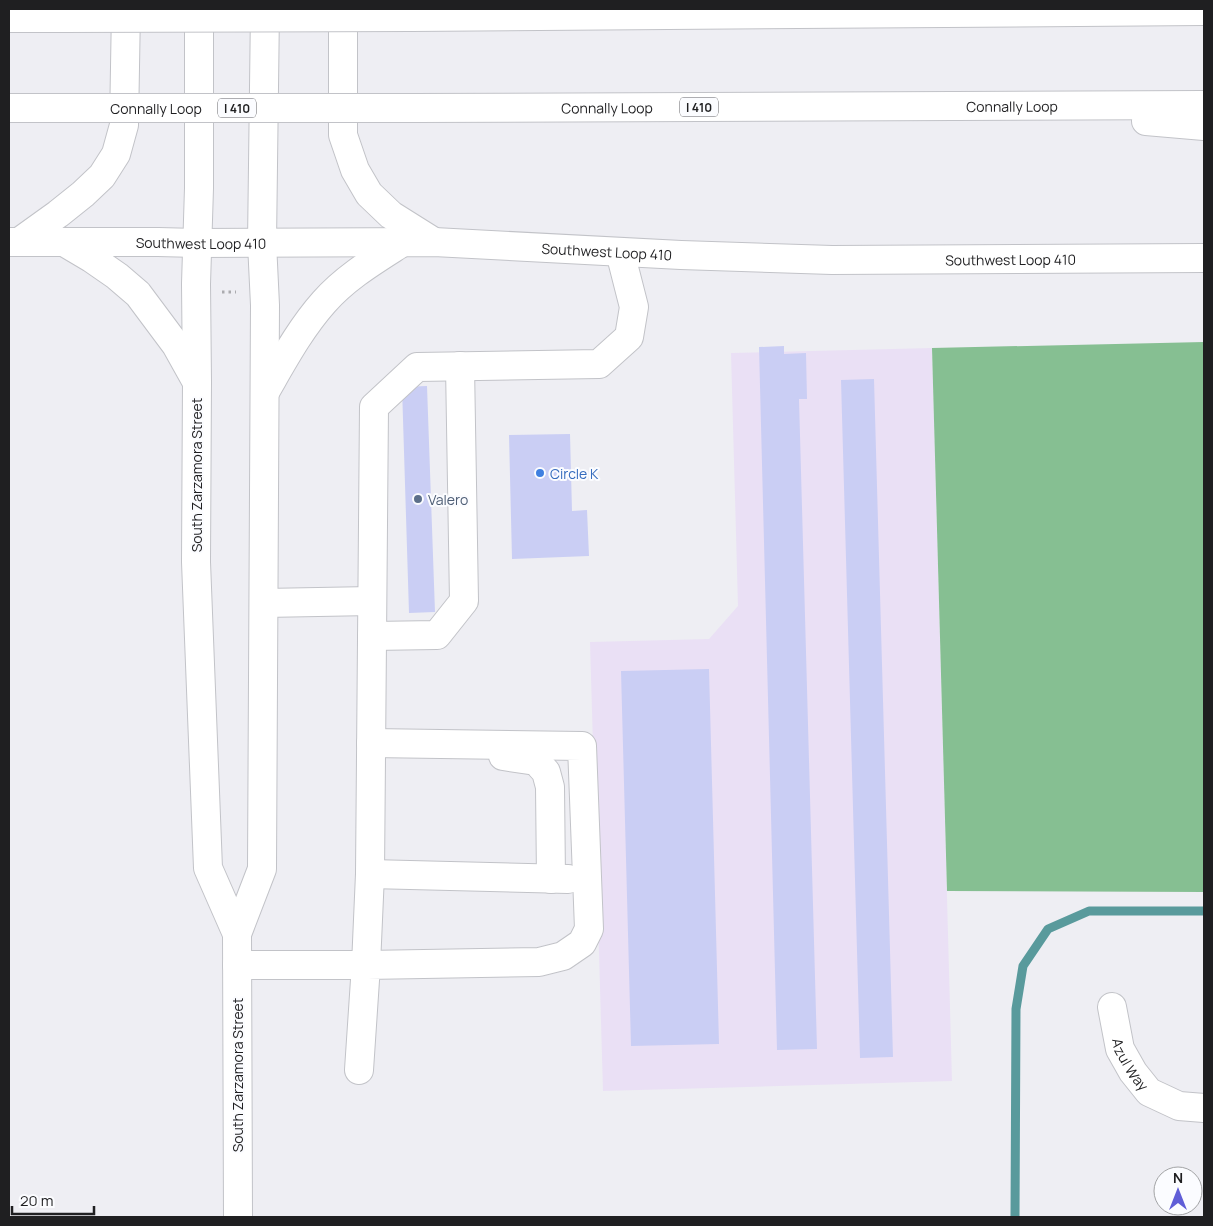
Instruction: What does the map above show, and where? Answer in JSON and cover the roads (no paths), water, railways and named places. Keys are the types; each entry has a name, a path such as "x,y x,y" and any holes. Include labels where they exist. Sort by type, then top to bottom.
{"main road":[{"path":"14,242 58,214 83,194 102,176 116,154 124,125 126,9"},
{"name":"South Zarzamora Street","path":"199,9 199,188 196,284 196,562 208,868 237,934"},
{"name":"South Zarzamora Street","path":"238,1217 237,934 262,869 265,291 262,243 265,9"},
{"path":"343,9 344,135 355,170 369,194 391,215 434,242"},
{"path":"9,18 1204,11"},
{"name":"Connally Loop","path":"9,108 1204,105"},
{"path":"985,106 1204,126"},
{"name":"Southwest Loop 410","path":"14,242 434,242 620,252 832,260 1204,258"},
{"path":"64,242 117,276 138,294 176,345 197,382"},
{"path":"264,393 304,328 325,301 369,264 403,242"},
{"path":"360,1070 378,742 372,636 374,407 417,366 599,364 629,337 634,307 620,252"},
{"path":"372,636 437,635 464,601 460,366"},
{"path":"264,603 372,601"},
{"path":"237,965 539,962 563,956 582,943 589,929 582,746 378,742"},
{"path":"378,742 408,755 501,756 536,761 546,772 550,787 551,879"},
{"path":"370,874 587,879"},
{"name":"Azul Way","path":"1112,1007 1120,1049 1133,1072 1149,1092 1179,1106 1204,1108"}],"waterway":[{"path":"1015,1217 1016,1009 1023,966 1048,929 1089,911 1204,911"}],"place":[{"name":"Circle K","path":"540,473"},
{"name":"Valero","path":"418,499"}]}
